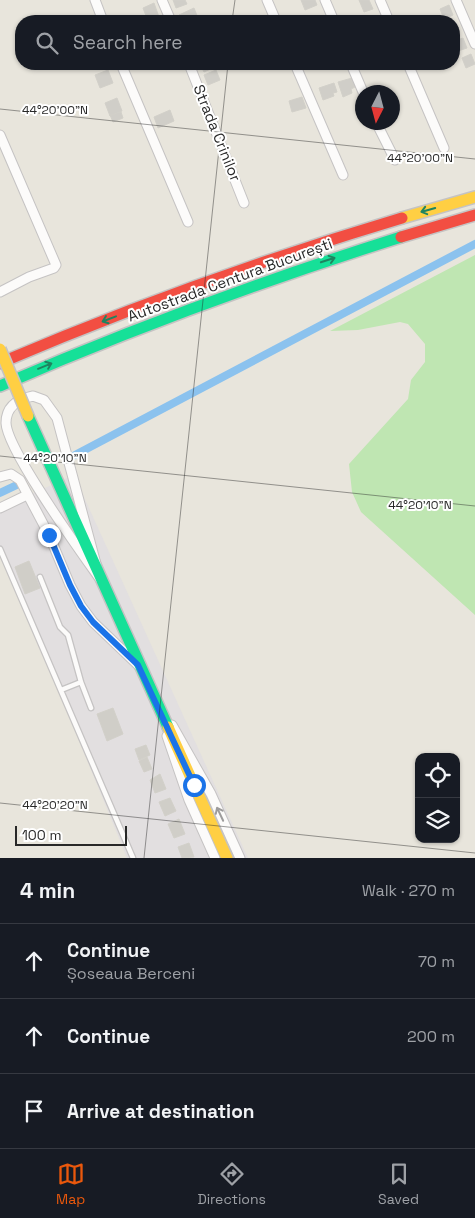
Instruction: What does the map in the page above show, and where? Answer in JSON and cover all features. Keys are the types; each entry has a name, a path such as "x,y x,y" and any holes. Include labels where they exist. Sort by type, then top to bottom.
{"main road":[{"name":"Autostrada Centura București","path":"0,363 218,278 320,244 475,197"},
{"name":"Autostrada Centura București","path":"0,386 237,291 389,240 475,215"},
{"path":"0,349 138,665 227,858"}],"street":[{"path":"95,0 101,15"},
{"path":"162,0 168,15"},
{"path":"267,0 273,15"},
{"path":"325,0 331,15"},
{"path":"380,0 387,15"},
{"path":"456,0 475,44"},
{"path":"124,70 188,222"},
{"name":"Strada Crinilor","path":"191,70 244,203"},
{"path":"298,70 343,175"},
{"path":"354,70 361,85"},
{"path":"411,70 444,148"},
{"path":"380,130 395,160"},
{"path":"0,135 56,265 54,268 0,293"},
{"path":"33,396 38,397 51,408 57,418 100,579 56,515 7,432 7,413 19,400 33,396"},
{"path":"0,477 11,474 20,480 49,535 81,606 93,622 138,665"},
{"path":"0,508 27,495"},
{"path":"164,718 166,731 183,784 215,858"},
{"path":"164,718 174,727 211,794 240,858"}],"lane":[{"path":"0,549 133,858"},
{"path":"40,577 60,626 68,635 80,682 91,708"},
{"path":"62,690 80,682"}],"shaded area":[{"path":"74,475 248,858 127,858 0,547 0,508"}],"green space":[{"path":"475,255 475,615 361,512 352,492 349,464 408,399 411,380 425,362 425,344 408,324 400,322 358,330 330,331"}],"building":[{"path":"173,0 185,0 187,4 176,8"},
{"path":"301,0 315,0 317,5 305,10"},
{"path":"359,0 369,0 373,9 364,12"},
{"path":"154,3 158,15 146,15 143,8"},
{"path":"449,5 453,15 442,15 440,9"},
{"path":"194,8 197,15 179,15"},
{"path":"463,38 467,48 460,50 460,39"},
{"path":"471,54 475,64 466,68 462,58"},
{"path":"108,70 113,83 100,88 95,75"},
{"path":"216,70 220,80 208,85 204,75"},
{"path":"352,78 355,87 351,89 352,93 343,97 338,82"},
{"path":"334,83 337,92 333,93 334,96 323,100 319,88"},
{"path":"302,97 306,108 292,112 289,101"},
{"path":"117,98 122,111 110,116 105,103"},
{"path":"170,110 174,121 158,128 154,117"},
{"path":"121,112 123,118 113,122 110,115"},
{"path":"29,561 40,588 25,594 15,567"},
{"path":"113,708 123,734 107,741 97,714"},
{"path":"146,745 150,755 139,760 135,749"},
{"path":"147,757 152,769 144,772 139,761"},
{"path":"160,774 166,789 155,793 150,780"},
{"path":"170,798 176,811 165,816 159,802"},
{"path":"179,819 185,834 174,838 168,824"},
{"path":"189,843 194,857 182,858 178,847"}],"waterway":[{"path":"75,455 475,244"},
{"path":"0,493 21,483"}],"traffic: fast":[{"path":"0,386 199,306 299,270 401,237"},
{"path":"28,416 168,727"}],"traffic: slow":[{"path":"402,218 475,197"},
{"path":"0,349 28,416"},
{"path":"168,727 227,858"}],"traffic: jam":[{"path":"401,237 475,215"},
{"path":"0,363 149,303 300,250 402,218"}],"route":[{"path":"49,535 81,606 93,622 138,665 194,785"}]}
